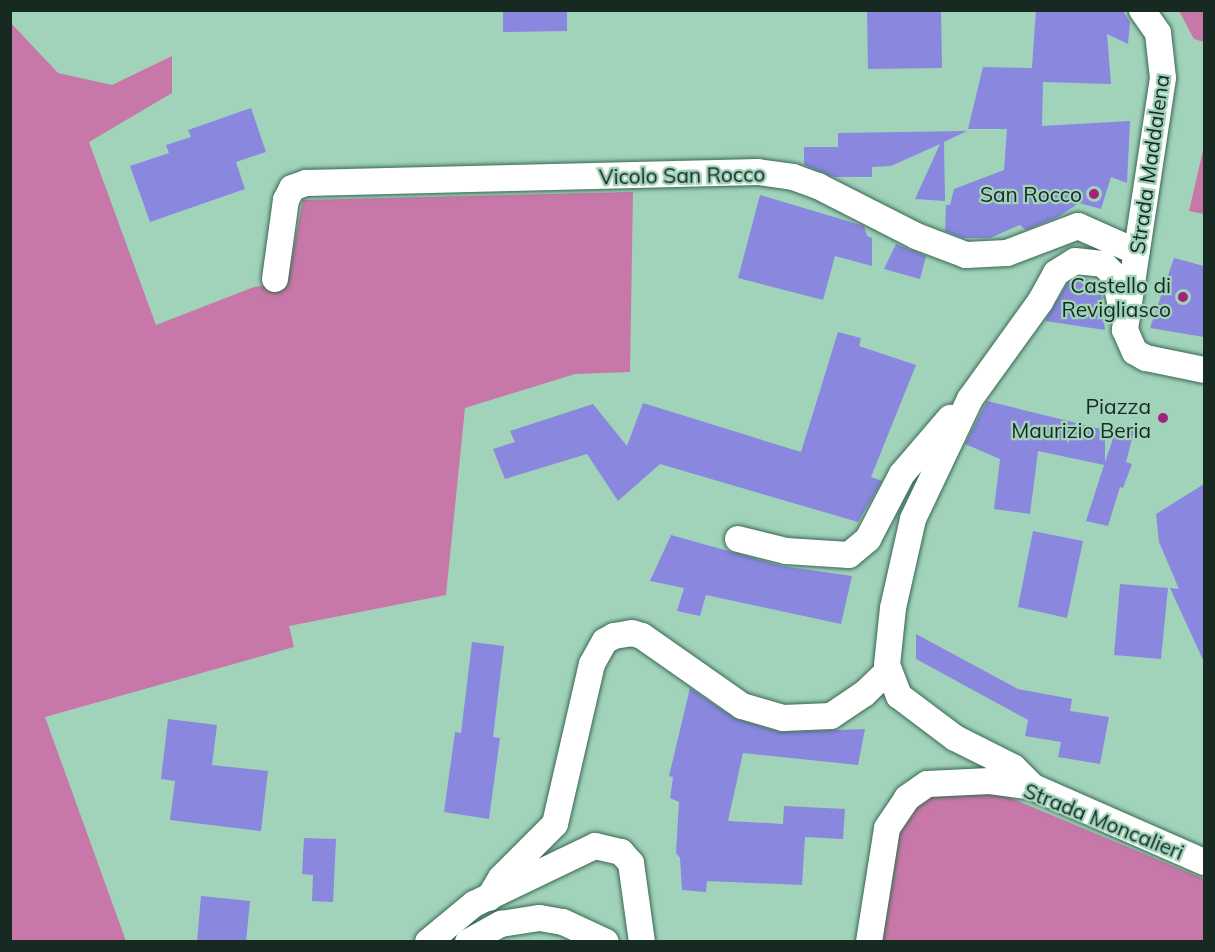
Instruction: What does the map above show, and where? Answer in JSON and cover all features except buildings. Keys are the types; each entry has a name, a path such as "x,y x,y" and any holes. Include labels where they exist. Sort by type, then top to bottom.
{"street":[{"name":"Strada Maddalena","path":"1127,317 1163,78 1158,33 1142,10"},
{"name":"Vicolo San Rocco","path":"274,279 286,200 291,188 306,183 758,172 794,177 818,186 916,236 966,255 1006,253 1078,226 1137,252"},
{"path":"738,539 795,552 849,555 868,539 903,474 970,399 1040,302 1056,273 1067,264 1089,260 1103,264 1114,275 1120,302 1127,317 1125,330 1134,352 1146,358 1204,370"},
{"path":"970,399 913,519 893,608 888,671 898,696 919,715 1013,767 1033,787"},
{"path":"489,898 501,878 538,845 555,824 592,664 605,642 614,636 632,633 642,636 742,706 783,718 831,716 864,694 888,671"},
{"name":"Strada Moncalieri","path":"868,942 887,828 907,798 927,784 950,781 1033,787 1204,862"},
{"path":"428,942 474,904 581,850 607,846 621,852 631,863 642,942"},
{"path":"468,942 501,924 540,918 563,922 606,942"}],"shaded area":[{"path":"1179,11 1204,11 1204,42 1194,39"},
{"path":"10,22 58,73 112,85 172,56 172,93 89,142 156,325 254,287 287,282 303,200 633,192 630,372 575,374 465,408 446,595 289,626 294,647 45,717 126,941 11,941"},
{"path":"1204,146 1204,214 1189,211"},
{"path":"936,793 1001,794 1204,879 1204,941 877,942 896,831 918,801"}],"place":[{"name":"San Rocco","path":"1094,194"},
{"name":"Castello di Revigliasco","path":"1183,297"},
{"name":"Piazza Maurizio Beria","path":"1163,418"}]}
